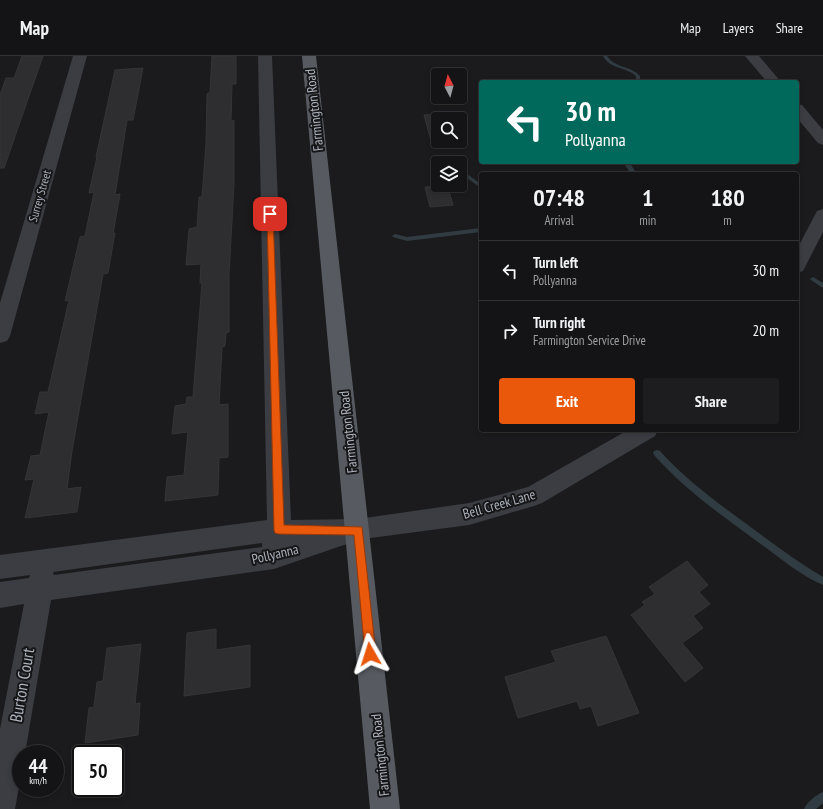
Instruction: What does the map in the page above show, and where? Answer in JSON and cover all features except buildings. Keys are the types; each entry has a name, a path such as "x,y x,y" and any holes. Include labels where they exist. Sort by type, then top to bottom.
{"main road":[{"name":"Farmington Road","path":"309,56 385,809"}],"street":[{"name":"Surrey Street","path":"0,336 80,56"},
{"path":"265,56 279,530 274,542 274,557"},
{"path":"752,56 772,80"},
{"path":"799,110 823,140"},
{"path":"799,263 823,215"},
{"name":"Bell Creek Lane","path":"358,530 469,514 534,496 644,432"},
{"name":"Pollyanna","path":"0,567 279,530 358,530"},
{"name":"Pollyanna","path":"0,595 274,557 358,530"},
{"name":"Burton Court","path":"0,809 45,562"}],"waterway":[{"path":"605,56 610,63 631,70 638,76 638,80"},
{"path":"627,164 633,172"},
{"path":"467,176 479,185"},
{"path":"395,236 407,239 479,230"},
{"path":"813,279 823,286"},
{"path":"657,453 677,474 711,503 784,556 823,581"},
{"path":"809,809 823,797"}],"route":[{"path":"270,214 279,530 358,530 370,654"}]}
